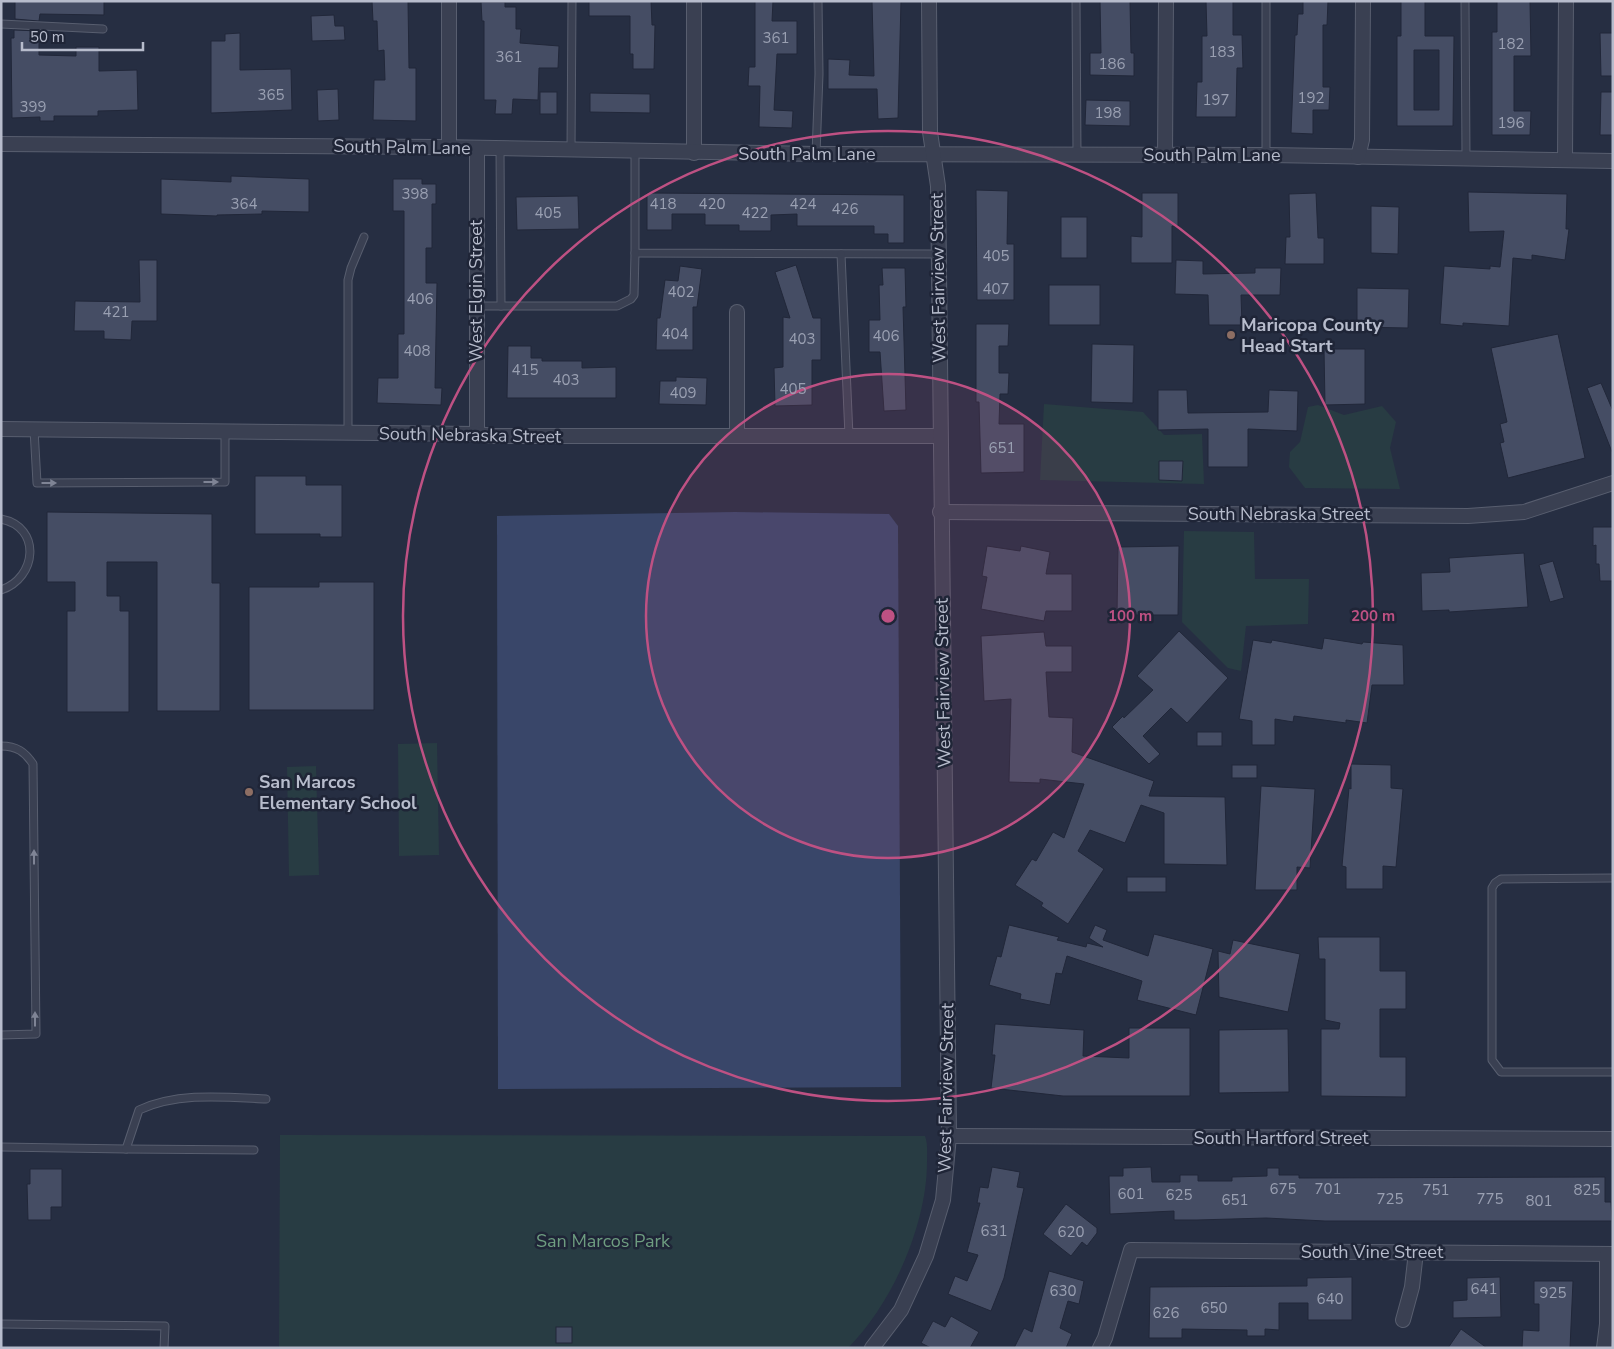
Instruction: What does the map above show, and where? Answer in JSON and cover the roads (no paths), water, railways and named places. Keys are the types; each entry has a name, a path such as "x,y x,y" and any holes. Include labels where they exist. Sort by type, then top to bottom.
{"street":[{"path":"449,1 450,147"},
{"path":"694,1 694,153"},
{"name":"West Fairview Street","path":"872,1348 901,1310 926,1256 944,1200 949,1136 940,512 938,186 930,132 929,1"},
{"path":"1165,155 1166,1"},
{"path":"1358,157 1362,140 1363,1"},
{"path":"1565,159 1566,1"},
{"name":"South Palm Lane","path":"1,144 450,147 694,153 1266,155 1613,161"},
{"name":"West Elgin Street","path":"477,148 477,434"},
{"path":"737,312 737,436"},
{"name":"South Nebraska Street","path":"1,429 477,434 494,436 940,436"},
{"name":"South Nebraska Street","path":"940,512 1468,516 1524,512 1613,483"},
{"name":"South Hartford Street","path":"949,1136 1613,1140"},
{"name":"South Vine Street","path":"1100,1348 1105,1338 1131,1250 1610,1254"},
{"path":"1402,1320 1412,1287 1416,1252"},
{"path":"1604,1348 1610,1254"}],"lane":[{"path":"571,150 572,1"},
{"path":"816,154 819,74 818,1"},
{"path":"1076,1 1077,155"},
{"path":"1266,1 1266,155"},
{"path":"1464,1 1466,158"},
{"path":"1,24 103,29"},
{"path":"500,148 501,306"},
{"path":"477,306 617,306 631,299 634,295 635,152"},
{"path":"348,433 348,280 364,237"},
{"path":"635,253 938,254"},
{"path":"841,254 849,436"},
{"path":"34,429 37,483 225,482 226,431"},
{"path":"1,519 17,526 26,536 30,548 30,564 22,578 14,586 1,590"},
{"path":"1,746 18,749 27,754 34,764 36,1034 1,1034"},
{"path":"1613,878 1501,879 1494,883 1492,888 1492,1060 1496,1068 1501,1072 1613,1072"},
{"path":"126,1149 139,1110 156,1102 208,1096 266,1099"},
{"path":"1,1147 254,1150"},
{"path":"1,1324 165,1326 164,1348"}],"water":[{"path":"735,512 889,514 898,526 901,1087 498,1089 497,516"}],"place":[{"name":"Maricopa County Head Start","path":"1231,335"},
{"name":"San Marcos Elementary School","path":"249,792"}],"park label":[{"name":"San Marcos Park","path":"603,1241"}]}
